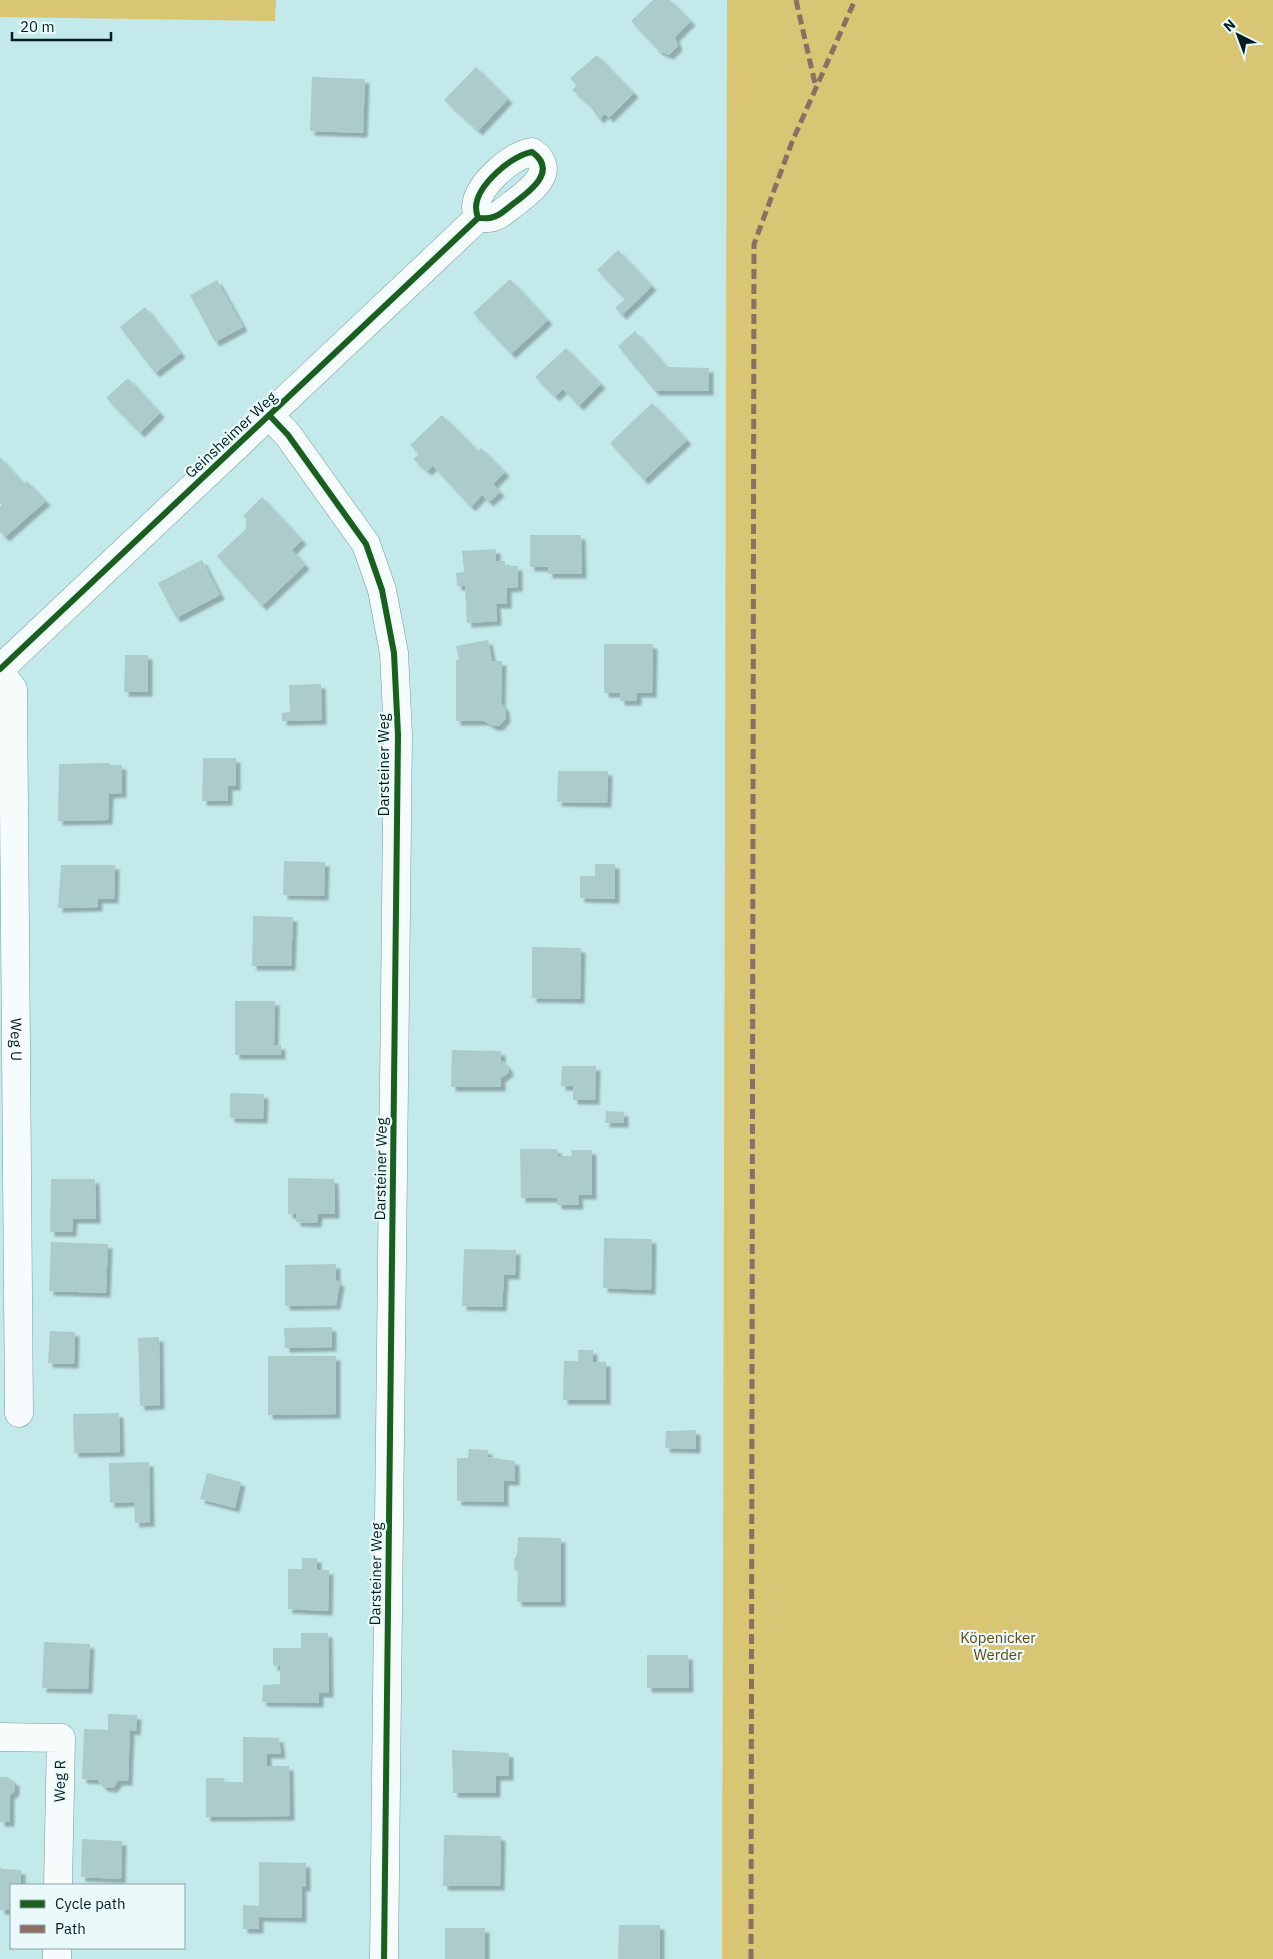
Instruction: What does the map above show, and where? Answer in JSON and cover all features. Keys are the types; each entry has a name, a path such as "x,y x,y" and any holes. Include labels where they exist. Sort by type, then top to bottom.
{"street":[{"name":"Geinsheimer Weg","path":"0,671 478,218"},
{"name":"Darsteiner Weg","path":"270,416 288,436 366,544 382,590 394,653 398,735 384,1959"},
{"name":"Weg U","path":"0,671 13,689 9,1282 19,1413"},
{"name":"Weg R","path":"0,1737 61,1738 58,1884"}],"green space":[{"path":"0,0 276,0 275,21 0,17"},
{"name":"Köpenicker Werder","path":"727,0 1273,0 1273,1959 722,1959"}],"building":[{"path":"653,0 670,0 691,21 675,37 678,46 669,55 659,51 631,21"},
{"path":"597,55 634,93 609,118 605,114 599,119 588,103 572,90 577,85 570,78"},
{"path":"476,67 508,99 478,131 444,100"},
{"path":"312,77 365,79 363,133 310,131"},
{"path":"618,250 652,286 622,315 615,308 625,299 597,270"},
{"path":"510,279 548,320 511,354 473,313"},
{"path":"217,280 243,327 215,342 190,295"},
{"path":"145,307 181,353 155,373 120,327"},
{"path":"635,331 667,367 709,368 709,391 655,391 618,346"},
{"path":"566,348 601,384 579,406 563,389 555,397 535,377"},
{"path":"128,378 160,413 140,433 106,398"},
{"path":"652,403 687,440 644,480 610,443"},
{"path":"442,415 478,451 481,448 505,472 493,484 500,492 489,502 482,495 471,507 433,466 427,471 413,459 419,454 410,445"},
{"path":"0,457 24,484 27,481 46,501 5,537 0,532 0,507 2,505 0,503"},
{"path":"262,497 302,540 292,550 305,565 262,606 217,556 246,529 246,519 243,516"},
{"path":"530,535 581,535 582,574 548,574 548,567 530,567"},
{"path":"496,549 496,561 505,561 505,566 518,566 518,587 507,588 507,604 496,604 497,621 467,623 465,586 457,586 456,573 464,572 462,551"},
{"path":"202,560 220,595 176,618 158,583"},
{"path":"488,640 492,661 502,661 501,703 505,708 506,718 499,726 493,726 484,721 456,721 456,660 459,660 456,646"},
{"path":"604,644 653,644 652,693 637,693 637,701 620,701 620,693 604,693"},
{"path":"125,655 148,655 148,692 124,692"},
{"path":"321,684 322,720 282,721 282,713 290,712 289,685"},
{"path":"203,758 236,758 236,786 228,786 228,801 202,801"},
{"path":"110,763 110,765 122,765 122,793 109,794 108,820 58,821 59,764"},
{"path":"558,771 608,771 607,803 557,802"},
{"path":"284,861 325,862 324,896 283,895"},
{"path":"595,864 615,864 615,899 580,898 580,876 595,876"},
{"path":"61,865 115,865 114,899 98,899 98,907 58,908"},
{"path":"253,916 293,917 291,966 252,966"},
{"path":"532,947 581,948 580,999 532,998"},
{"path":"235,1001 275,1001 274,1045 281,1045 281,1055 235,1055"},
{"path":"452,1050 501,1051 501,1061 509,1069 508,1073 501,1078 501,1087 451,1087"},
{"path":"562,1066 596,1066 595,1100 573,1100 573,1086 561,1086"},
{"path":"230,1093 264,1094 263,1119 230,1118"},
{"path":"606,1111 624,1112 624,1123 605,1123"},
{"path":"520,1149 557,1149 558,1156 572,1156 571,1150 592,1150 592,1195 578,1195 579,1205 557,1205 557,1198 521,1198"},
{"path":"288,1178 334,1179 335,1214 318,1214 317,1223 296,1222 296,1214 288,1214"},
{"path":"51,1179 95,1179 96,1219 73,1219 72,1232 50,1232"},
{"path":"604,1238 652,1239 651,1290 603,1288"},
{"path":"51,1242 108,1244 106,1293 49,1291"},
{"path":"464,1249 516,1250 515,1275 504,1275 502,1307 462,1306"},
{"path":"336,1264 336,1280 340,1283 336,1305 285,1306 285,1265"},
{"path":"332,1327 332,1347 285,1348 284,1328"},
{"path":"50,1331 75,1332 74,1364 48,1363"},
{"path":"159,1337 160,1405 140,1406 138,1338"},
{"path":"578,1350 593,1350 593,1362 606,1362 606,1400 563,1400 564,1361 578,1361"},
{"path":"268,1356 336,1356 336,1414 268,1415"},
{"path":"119,1413 120,1452 74,1453 73,1414"},
{"path":"696,1430 696,1449 665,1448 666,1431"},
{"path":"469,1449 488,1450 488,1457 515,1461 515,1481 504,1481 504,1502 457,1501 457,1458 468,1458"},
{"path":"149,1462 150,1522 135,1523 134,1502 110,1503 109,1463"},
{"path":"207,1473 241,1482 235,1508 200,1499"},
{"path":"518,1537 561,1538 561,1602 517,1602 518,1572 514,1569 514,1559 517,1555"},
{"path":"302,1558 317,1558 317,1570 329,1570 328,1611 288,1609 288,1569 302,1569"},
{"path":"301,1633 328,1633 329,1693 319,1693 319,1703 262,1702 263,1685 280,1684 280,1666 273,1666 273,1648 301,1648"},
{"path":"44,1642 90,1644 88,1689 42,1688"},
{"path":"647,1655 688,1655 689,1688 647,1688"},
{"path":"108,1714 137,1715 136,1731 130,1730 128,1781 118,1781 113,1788 103,1787 98,1780 82,1779 84,1729 108,1730"},
{"path":"243,1737 279,1738 281,1754 267,1754 267,1766 289,1766 290,1816 206,1817 206,1778 225,1778 224,1782 243,1782"},
{"path":"452,1750 509,1753 509,1776 496,1776 496,1793 453,1793"},
{"path":"0,1777 7,1777 15,1782 15,1791 10,1795 10,1822 0,1822"},
{"path":"444,1835 501,1836 500,1886 443,1886"},
{"path":"82,1839 122,1841 121,1879 81,1877"},
{"path":"259,1862 306,1863 306,1887 302,1887 302,1918 259,1917 259,1929 243,1929 243,1905 259,1906"},
{"path":"0,1867 2,1869 21,1870 21,1884 10,1884 10,1910 0,1910"},
{"path":"619,1925 660,1925 660,1959 618,1959"},
{"path":"445,1928 485,1928 485,1959 445,1959"}],"marked path":[{"path":"796,0 816,88"},
{"path":"751,1959 754,244 792,142 855,0"}],"cycle path":[{"path":"0,669 478,218 490,218 498,215 533,187 539,181 542,174 543,166 540,159 532,152 524,154 497,172 478,198 476,207 478,218"},
{"path":"270,416 288,435 366,544 382,590 394,653 398,735 384,1959"}]}
